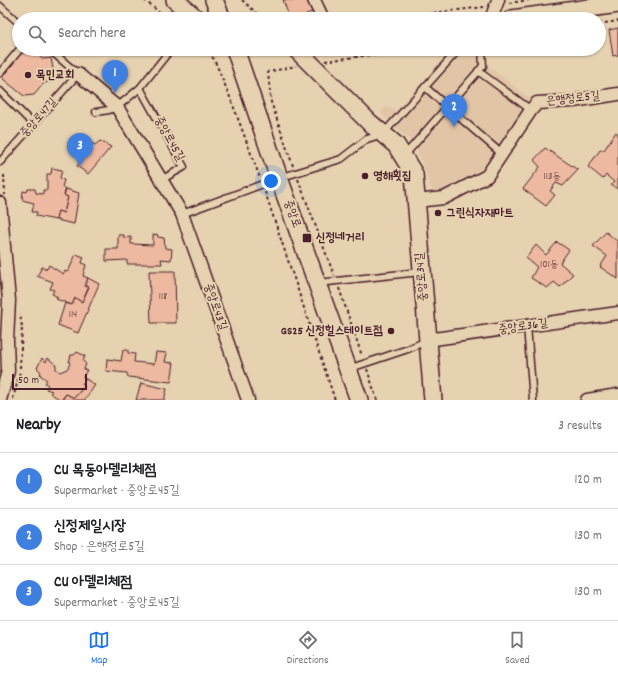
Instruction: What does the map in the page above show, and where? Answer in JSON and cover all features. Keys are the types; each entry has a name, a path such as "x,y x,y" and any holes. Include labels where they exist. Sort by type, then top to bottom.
{"main road":[{"path":"175,0 188,12"},
{"path":"214,0 219,12"},
{"path":"561,12 618,4"},
{"name":"중앙로","path":"237,56 279,178 359,400"},
{"name":"중앙로34길","path":"303,56 396,145 414,174 433,400"}],"street":[{"path":"314,0 319,12"},
{"path":"78,74 117,107 182,214"},
{"name":"은행정로5길","path":"416,201 444,198 487,176 537,103 573,101 618,94"},
{"path":"0,203 9,300 4,343 8,371 0,400"},
{"name":"중앙로43길","path":"182,214 248,400"},
{"name":"중앙로36길","path":"427,340 618,313"},
{"path":"587,400 618,395"}],"lane":[{"path":"0,6 12,17"},
{"path":"0,73 14,56"},
{"path":"58,56 78,74"},
{"path":"96,112 117,107 140,88 165,56"},
{"path":"182,214 279,178 341,159 367,139 383,134 453,56"},
{"path":"403,157 482,66 482,56"},
{"name":"은행정로5길","path":"478,71 531,110"},
{"name":"중앙로47길","path":"0,162 78,74"},
{"path":"425,87 466,124 503,154"},
{"name":"중앙로45길","path":"140,88 184,168 161,180"},
{"path":"0,90 34,124"},
{"path":"317,283 422,272"},
{"path":"527,326 533,400"},
{"path":"348,369 408,349 427,340"}],"path":[{"path":"144,0 159,12"},
{"path":"242,0 255,12"},
{"path":"431,12 529,0"},
{"path":"606,23 618,21"},
{"path":"211,56 214,59 230,97 262,184 335,400"},
{"path":"363,56 310,63 268,72 271,102 336,281 377,400"}],"shaded area":[{"path":"446,56 475,56 532,100 482,169 446,192 438,193 431,188 419,154 411,141 381,114 386,107 397,110"}],"building":[{"path":"283,0 309,0 314,11 312,12 288,12"},
{"path":"618,28 618,55 613,56 609,30"},
{"name":"목민교회","path":"18,56 39,56 43,59 51,58 54,74 52,76 52,81 44,83 34,95 24,96 3,79 3,74"},
{"path":"616,132 618,134 618,189 611,185 614,182 606,175 603,179 588,167 600,150 604,150"},
{"path":"100,141 111,147 88,174 77,166 87,154 79,149 82,145 85,147 90,142 95,145"},
{"path":"545,148 578,170 563,186 556,183 550,191 555,195 546,206 523,189 540,167 534,160"},
{"path":"52,168 62,170 60,178 64,180 62,187 66,189 64,195 68,197 64,213 58,211 56,220 36,216 37,212 32,212 34,203 22,200 23,191 27,192 28,189 35,189 36,193 43,194 43,190 47,190 47,174 51,174"},
{"path":"66,189 79,193 74,224 56,220 58,211 64,213 68,197 64,195"},
{"path":"606,232 618,242 618,279 600,267 607,256 593,246"},
{"path":"157,234 158,237 164,238 165,248 172,249 171,260 161,259 162,264 127,264 127,260 106,261 106,249 118,249 118,235 124,235 124,238 131,237 131,244 153,245 153,235"},
{"path":"557,242 569,250 560,263 573,274 560,287 554,282 547,288 531,278 537,267 526,258 536,245 546,255"},
{"path":"76,254 84,257 82,263 86,265 83,276 88,278 85,286 89,287 82,302 75,298 72,305 56,299 58,297 52,294 54,290 50,289 53,282 37,276 42,267 47,269 49,265 63,274 65,271 68,272"},
{"path":"149,271 175,271 176,323 151,323"},
{"path":"88,278 99,284 78,333 58,325 65,303 72,305 75,298 82,302 89,287 85,286"},
{"path":"123,350 128,350 128,353 135,354 134,362 154,364 156,352 167,353 165,362 174,363 171,382 128,377 127,373 106,371 107,359 121,361"},
{"path":"77,352 85,356 83,361 86,364 84,369 87,370 83,377 86,379 82,384 85,386 74,398 66,394 61,400 50,393 52,391 46,389 48,385 45,383 47,380 40,375 41,372 37,368 42,358 46,362 48,358 56,365 56,369 60,372 67,369 70,364 69,362 71,355 74,355"},
{"path":"86,379 95,385 85,400 62,400 66,394 74,398 85,386 82,384"},
{"path":"141,383 167,389 164,400 136,400"}],"place":[{"name":"목민교회","path":"28,75"},
{"name":"CU 목동아델리체점","path":"115,93"},
{"name":"신정제일시장","path":"454,127"},
{"name":"CU 아델리체점","path":"80,166"},
{"name":"영해횟집","path":"365,176"},
{"name":"그린식자재마트","path":"438,213"},
{"name":"신정네거리","path":"307,238"},
{"name":"GS25 신정힐스테이트점","path":"391,331"}]}
